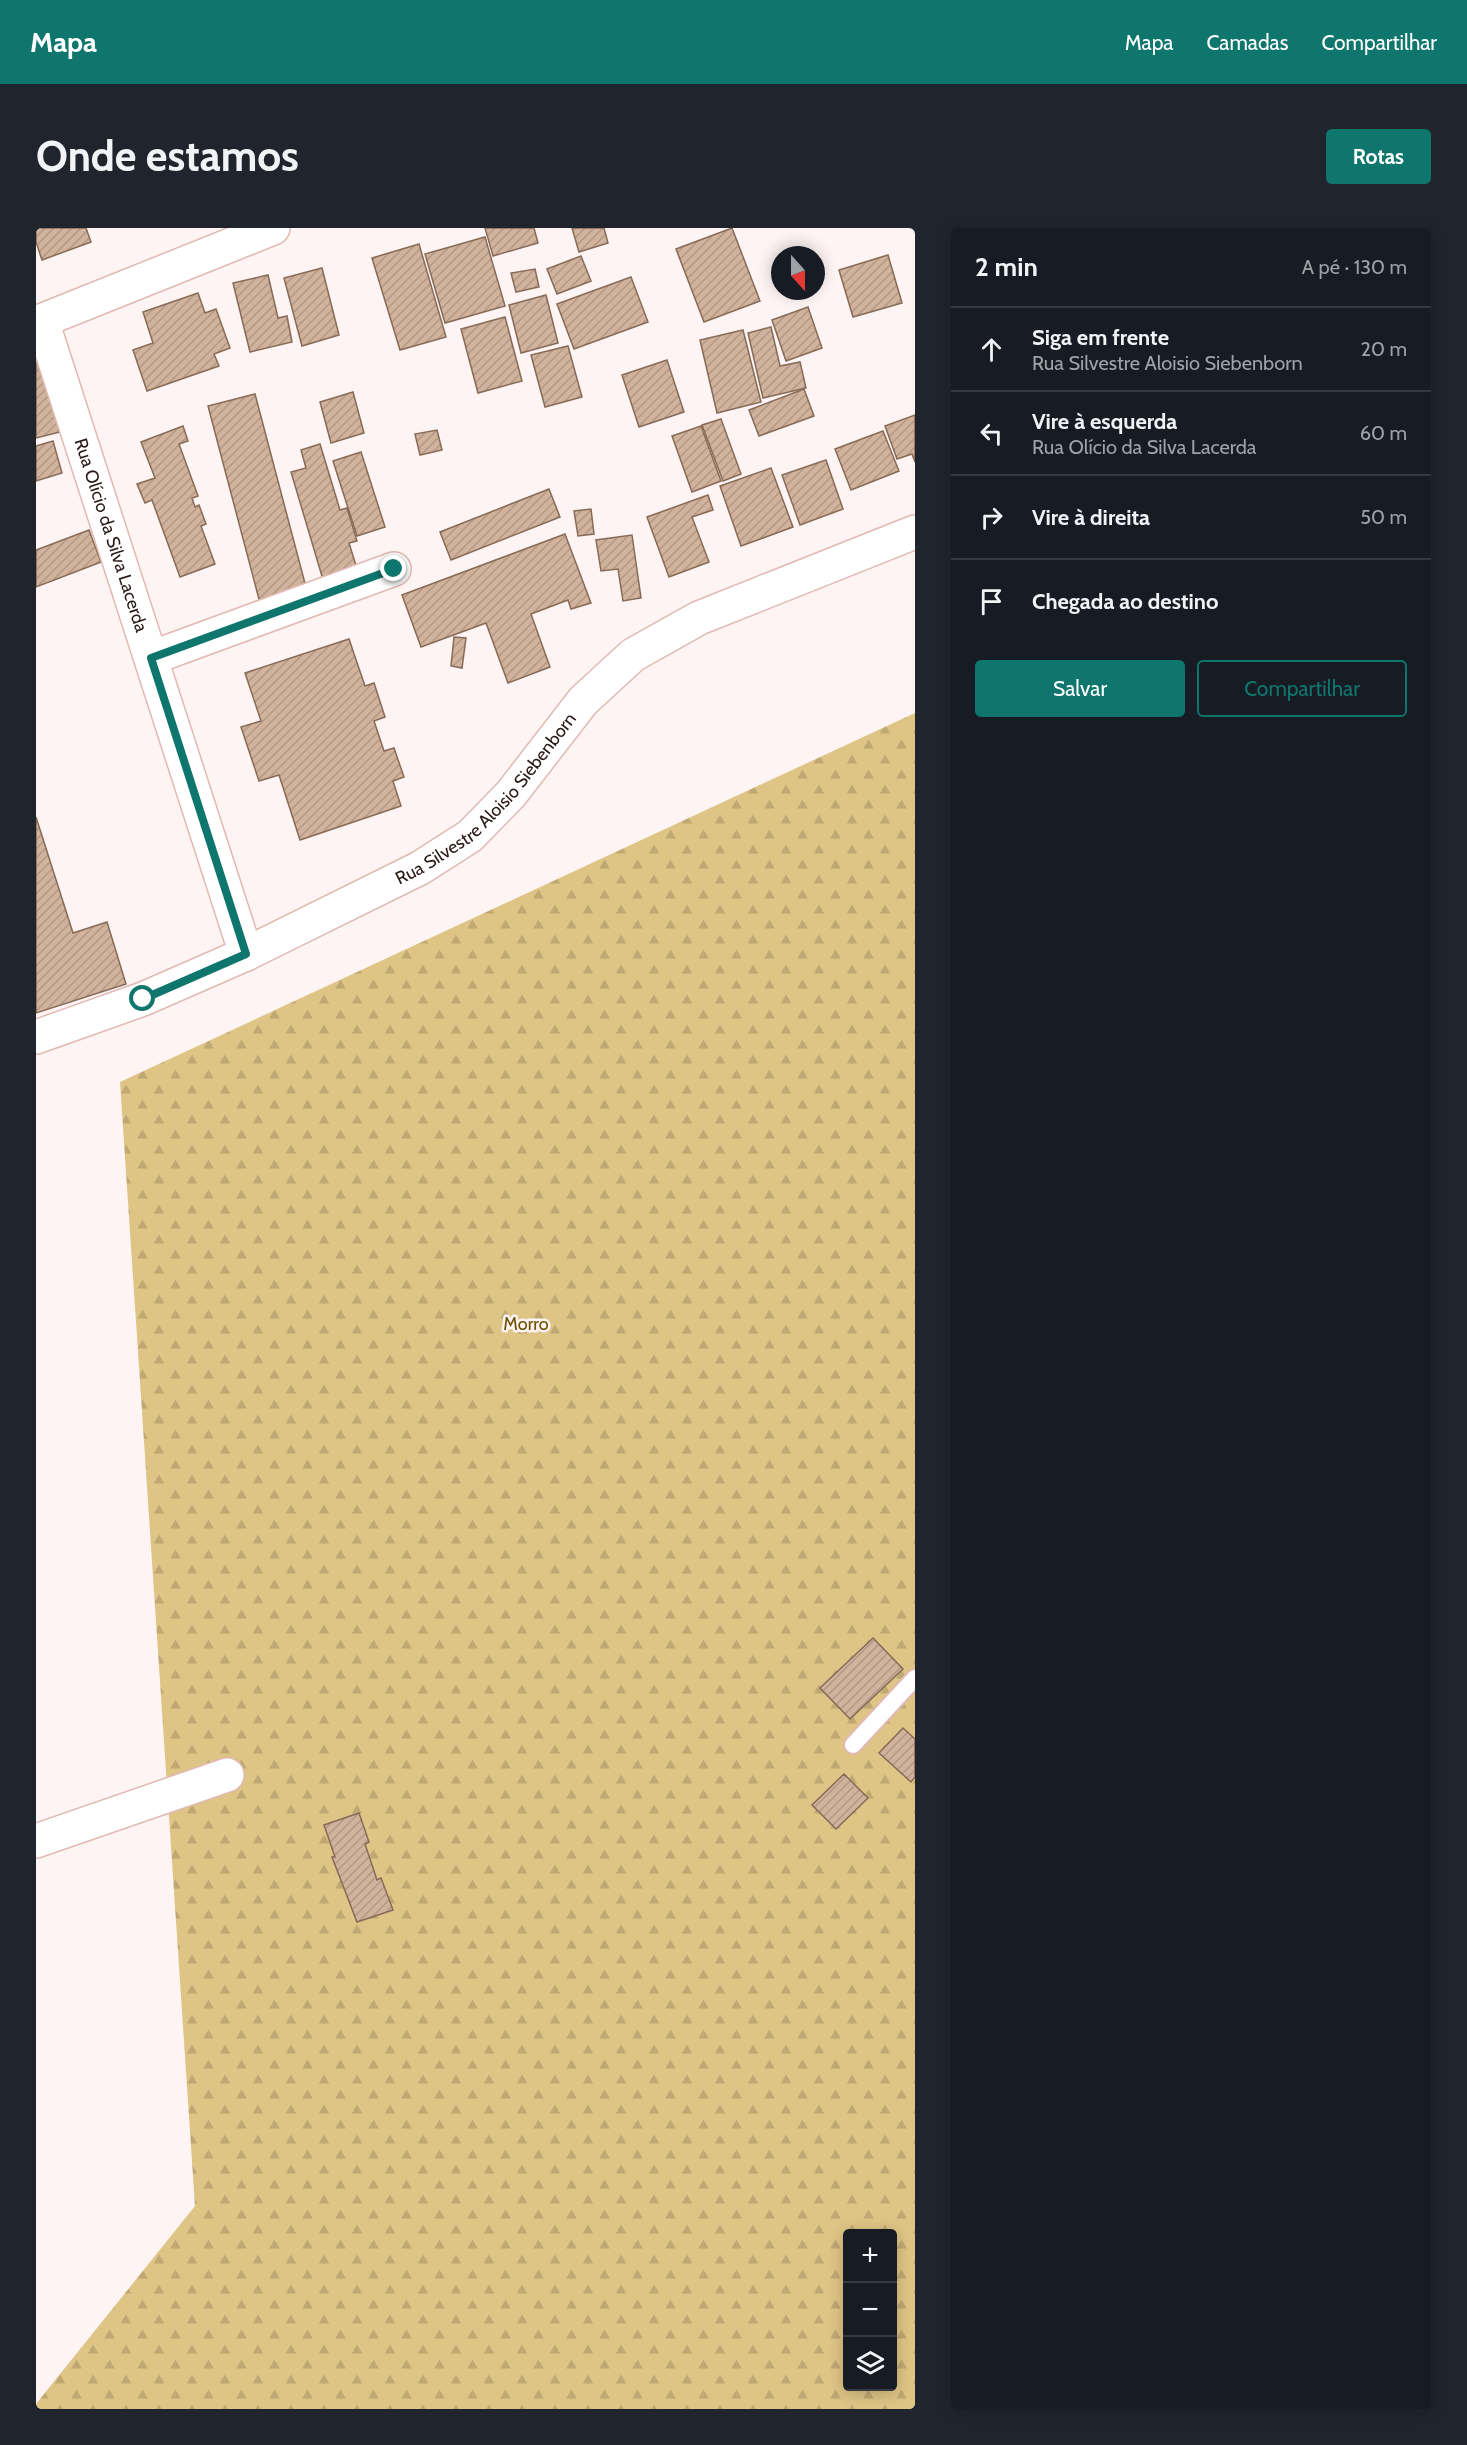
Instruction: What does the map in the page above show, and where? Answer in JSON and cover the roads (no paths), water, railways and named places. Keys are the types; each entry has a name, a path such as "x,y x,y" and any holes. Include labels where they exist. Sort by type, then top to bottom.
{"street":[{"path":"39,322 273,228"},
{"name":"Rua Olício da Silva Lacerda","path":"39,322 151,658 246,954"},
{"name":"Rua Silvestre Aloisio Siebenborn","path":"36,1037 143,999 246,954 420,868 470,836 511,794 583,700 633,655 699,618 915,532"},
{"path":"151,658 394,569"},
{"path":"36,1841 227,1774"}],"lane":[{"path":"853,1744 915,1678"}],"park label":[{"name":"Morro","path":"526,1324"}]}
